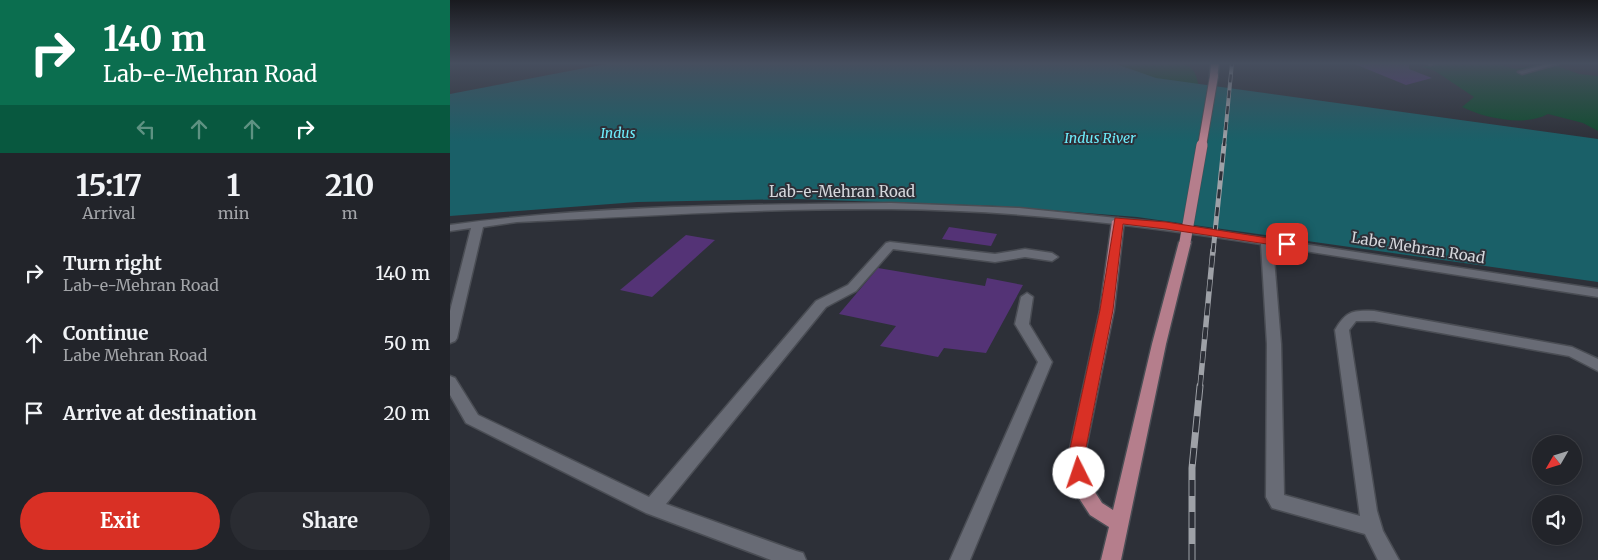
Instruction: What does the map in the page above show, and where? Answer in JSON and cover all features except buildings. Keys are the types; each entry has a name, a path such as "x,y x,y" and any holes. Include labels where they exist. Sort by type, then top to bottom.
{"main road":[{"path":"1111,560 1159,344 1186,242 1212,89"},
{"path":"1118,221 1106,310 1076,458 1083,489 1096,509 1118,523"}],"street":[{"name":"Lab-e-Mehran Road","path":"450,228 518,219 627,212 891,206 1019,211 1233,235"},
{"path":"450,338 478,224"},
{"name":"Labe Mehran Road","path":"1233,235 1598,293"},
{"path":"1267,241 1274,344 1275,497 1278,502 1373,528"},
{"path":"652,507 821,304 852,288 890,245 995,258 1025,254 1052,257"},
{"path":"960,560 1045,362 1022,324 1028,297"},
{"path":"1389,560 1373,528 1367,501 1342,330 1347,320 1356,315 1431,326 1572,352 1598,366"},
{"path":"450,382 472,419 652,507 796,560"}],"green space":[{"path":"1462,89 1598,89 1598,131 1583,123 1548,114 1528,120 1505,120 1481,115 1462,107 1474,97"}],"water":[{"name":"Indus River","path":"475,89 1237,89 1598,139 1598,282 1137,217 997,206 797,199 637,202 450,216 450,94"}],"railway":[{"path":"1224,146 1229,89"},
{"path":"1213,252 1224,145"},
{"path":"1200,387 1213,250"},
{"path":"1192,560 1192,468 1200,386"}],"route":[{"path":"1079,473 1076,458 1106,310 1118,221 1166,226 1287,244"}],"water label":[{"name":"Indus","path":"618,133"}]}
